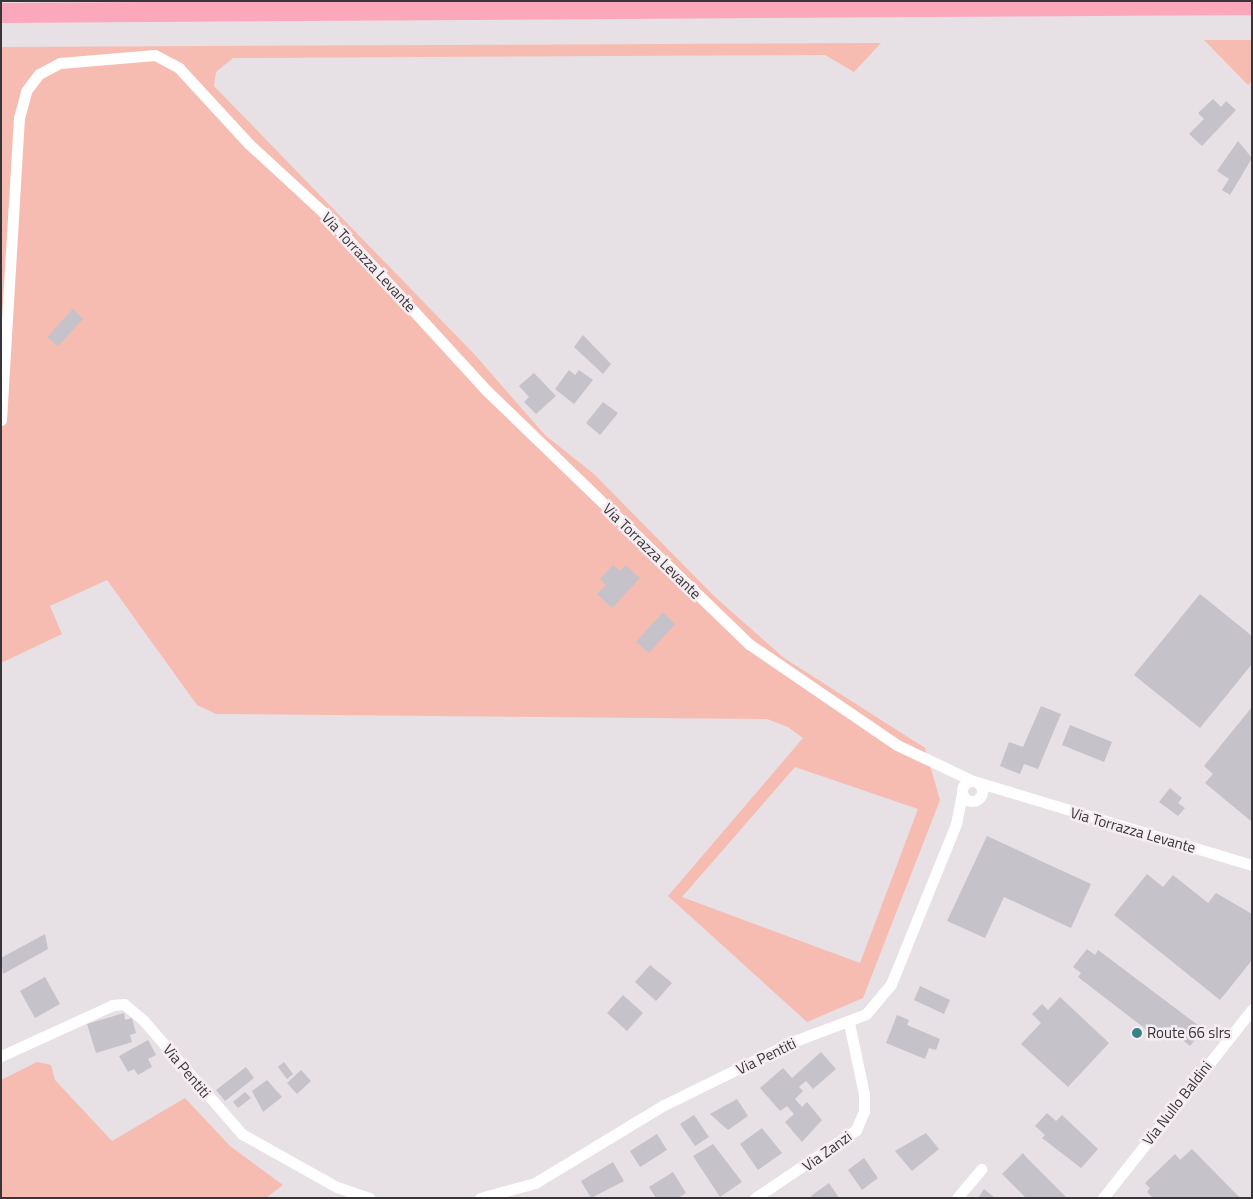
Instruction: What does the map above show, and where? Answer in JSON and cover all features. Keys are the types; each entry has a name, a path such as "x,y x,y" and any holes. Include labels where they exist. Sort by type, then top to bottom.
{"highway":[{"path":"1,13 1252,5"},
{"path":"1,18 62,13"}],"street":[{"name":"Via Torrazza Levante","path":"1,420 19,118 26,91 38,74 60,63 154,55 179,68 249,144 323,212 486,390 749,644 868,727 944,768 1014,794 1252,865"},
{"name":"Via Torrazza Levante","path":"944,768 962,792 976,799 1014,794"},
{"path":"962,792 975,781"},
{"path":"975,781 976,799"},
{"name":"Via Pentiti","path":"480,1198 535,1183 664,1105 792,1042 849,1023 866,1014 892,984 956,824 962,792"},
{"name":"Via Pentiti","path":"956,824 976,799"},
{"name":"Via Pentiti","path":"1,1056 113,1004 124,1004 144,1021 242,1134 337,1187 369,1198"},
{"name":"Via Nullo Baldini","path":"1103,1198 1252,1009"},
{"name":"Via Zanzi","path":"755,1198 856,1130 864,1094 849,1023"},
{"path":"957,1198 981,1169"}],"shaded area":[{"path":"1204,40 1252,40 1252,81 1248,85"},
{"path":"881,43 854,72 825,55 233,58 216,72 214,86 475,355 545,435 594,474 714,596 784,658 925,748 940,800 863,998 807,1022 668,896 803,738 788,727 767,719 216,714 197,705 107,580 50,606 62,634 1,663 1,47","holes":["795,767 918,809 860,963 682,897"]},
{"path":"37,1062 51,1065 55,1080 112,1141 185,1098 230,1146 283,1185 266,1198 1,1198 1,1080"}],"building":[{"path":"1213,99 1221,107 1226,101 1236,110 1202,146 1189,134 1204,119 1198,113"},
{"path":"1238,141 1252,158 1230,195 1222,190 1229,179 1217,171"},
{"path":"73,309 83,319 58,346 47,337"},
{"path":"583,335 611,364 603,374 574,347"},
{"path":"569,370 575,375 579,370 593,380 574,404 555,389"},
{"path":"534,373 556,396 536,414 524,402 529,397 519,386"},
{"path":"603,402 618,413 600,435 586,423"},
{"path":"613,565 620,571 626,565 640,578 612,608 597,594 606,585 600,579"},
{"path":"1200,594 1252,636 1252,664 1200,728 1134,675"},
{"path":"663,612 675,624 649,653 636,642"},
{"path":"1041,706 1061,714 1038,769 1024,764 1020,774 1000,766 1009,742 1023,747"},
{"path":"1252,707 1252,822 1205,783 1213,774 1204,766"},
{"path":"1070,725 1112,742 1104,762 1062,745"},
{"path":"1170,788 1182,798 1178,803 1185,808 1178,816 1159,802"},
{"path":"987,836 1091,884 1071,928 1004,897 985,938 947,921"},
{"path":"1147,874 1163,887 1173,875 1208,903 1216,893 1252,914 1252,960 1220,1000 1114,915"},
{"path":"45,934 48,949 3,974 1,958"},
{"path":"1087,949 1095,955 1098,950 1203,1029 1190,1046 1168,1028 1160,1040 1078,977 1081,973 1073,967"},
{"path":"650,965 672,983 656,1001 635,982"},
{"path":"45,977 60,1004 35,1018 20,991"},
{"path":"920,986 950,1000 944,1014 914,1000"},
{"path":"623,995 643,1013 627,1031 607,1013"},
{"path":"1060,997 1109,1043 1068,1087 1021,1044 1041,1023 1032,1014 1042,1004 1048,1010"},
{"path":"124,1013 125,1020 132,1018 136,1033 130,1035 132,1042 96,1053 87,1024"},
{"path":"897,1015 909,1020 907,1025 940,1039 936,1050 929,1048 925,1059 886,1043"},
{"path":"148,1040 156,1055 148,1059 152,1067 138,1075 134,1069 128,1072 119,1056"},
{"path":"821,1052 836,1069 813,1089 806,1081 799,1087 803,1091 795,1099 802,1107 807,1102 822,1120 802,1142 785,1122 794,1114 787,1106 780,1111 760,1088 783,1068 792,1078"},
{"path":"284,1062 293,1074 287,1079 278,1067"},
{"path":"246,1067 254,1078 225,1101 216,1090"},
{"path":"301,1070 311,1081 297,1094 287,1083"},
{"path":"267,1080 282,1097 263,1112 252,1091"},
{"path":"245,1092 251,1098 238,1108 233,1102"},
{"path":"737,1099 748,1116 728,1130 710,1114"},
{"path":"1047,1113 1056,1121 1062,1115 1098,1149 1081,1168 1042,1138 1045,1135 1035,1126"},
{"path":"694,1115 709,1137 695,1146 680,1124"},
{"path":"762,1128 782,1153 758,1170 740,1144"},
{"path":"926,1133 939,1149 912,1171 895,1151"},
{"path":"657,1134 667,1150 640,1167 630,1151"},
{"path":"713,1144 742,1182 720,1197 693,1156"},
{"path":"1192,1149 1240,1198 1153,1198 1147,1192 1150,1188 1145,1183 1175,1154 1180,1160"},
{"path":"1023,1153 1067,1198 1026,1198 1002,1174"},
{"path":"864,1158 878,1178 862,1190 848,1170"},
{"path":"613,1162 624,1181 591,1198 581,1181"},
{"path":"673,1172 686,1193 678,1198 656,1198 649,1187"},
{"path":"829,1183 839,1198 813,1198 811,1196"},
{"path":"984,1189 995,1198 978,1198"}],"place":[{"name":"Route 66 slrs","path":"1137,1033"}]}
